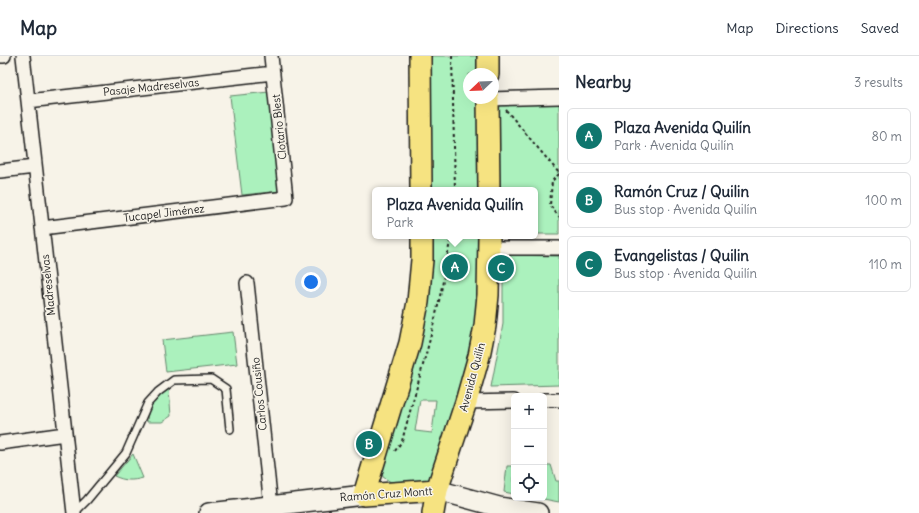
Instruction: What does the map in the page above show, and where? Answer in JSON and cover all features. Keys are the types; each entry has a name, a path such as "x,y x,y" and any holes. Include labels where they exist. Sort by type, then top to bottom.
{"main road":[{"path":"420,56 421,187"},
{"path":"488,56 488,68"},
{"path":"488,104 489,187"},
{"path":"364,495 412,336 419,296 422,239"},
{"name":"Avenida Quilín","path":"433,513 437,490 466,402 479,356 485,326 488,295 489,242"},
{"name":"Ramón Cruz Montt","path":"364,495 437,490"}],"street":[{"name":"Madreselvas","path":"23,56 74,513"},
{"name":"Clotario Blest","path":"271,56 286,198"},
{"name":"Pasaje Madreselvas","path":"28,101 273,73"},
{"path":"499,98 559,97"},
{"path":"0,171 35,167"},
{"name":"Tucapel Jiménez","path":"42,228 286,198"},
{"path":"489,242 559,248"},
{"name":"Carlos Cousiño","path":"247,283 271,506"},
{"path":"547,400 559,400"},
{"path":"466,402 511,401"},
{"path":"0,443 65,434"},
{"name":"Ramón Cruz Montt","path":"437,490 499,507 538,513"},
{"name":"Ramón Cruz Montt","path":"209,513 245,511 271,506 364,495"}],"lane":[{"path":"74,513 87,500 126,453 148,402 174,380 211,379 226,389 230,429"}],"path":[{"path":"452,56 455,187"},
{"path":"506,110 559,174 552,181 550,205 559,217"}],"green space":[{"path":"428,56 481,56 481,68 463,68 463,104 481,104 482,187 429,187"},
{"path":"269,92 280,191 242,195 230,96"},
{"path":"559,104 559,234 538,234 538,187 499,187 498,105"},
{"path":"427,239 483,239 478,332 432,479 397,486 383,477 381,468","holes":["420,400 436,400 432,433 415,431"]},
{"path":"503,255 559,256 559,385 491,387 503,324"},
{"path":"233,332 237,364 166,372 162,340"},
{"path":"169,389 171,416 162,422 147,422 147,417 153,402 156,398"},
{"path":"133,454 143,478 128,480 114,476"},
{"path":"547,465 551,465 556,481 559,481 559,502 547,500"},
{"path":"507,466 511,466 511,493 504,492"}],"place":[{"name":"Plaza Avenida Quilín","path":"455,267"},
{"name":"Evangelistas / Quilin","path":"501,268"},
{"name":"Ramón Cruz / Quilin","path":"369,444"}]}
